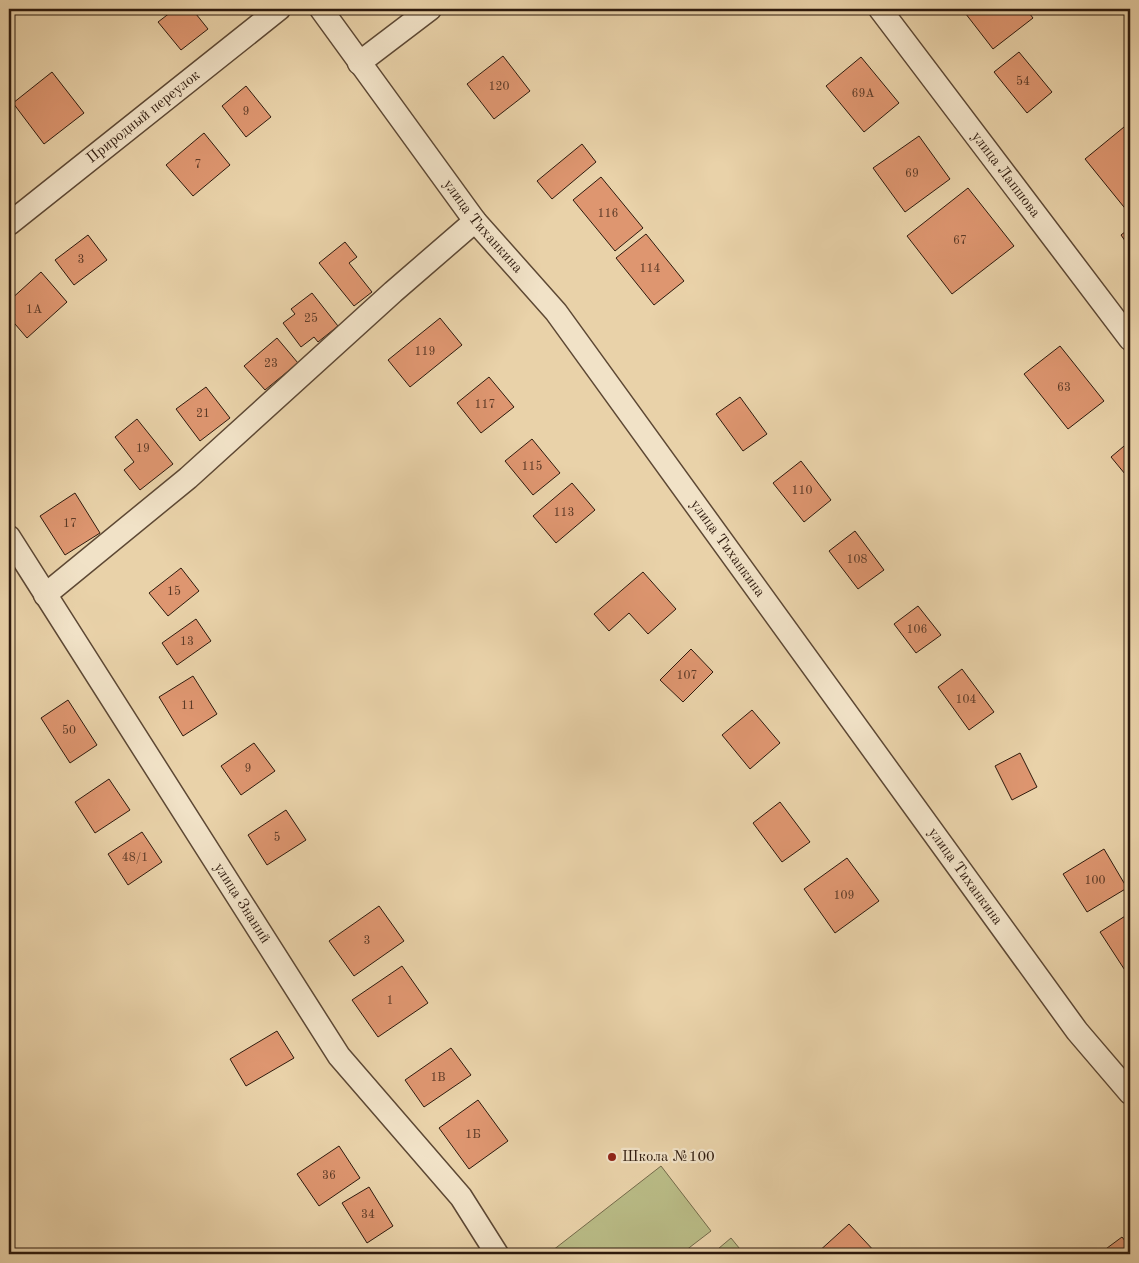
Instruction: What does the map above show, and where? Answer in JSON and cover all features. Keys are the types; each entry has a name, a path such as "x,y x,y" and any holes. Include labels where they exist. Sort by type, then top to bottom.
{"street":[{"name":"Природный переулок","path":"9,224 279,9"},
{"name":"улица Тиханкина","path":"321,9 475,221 556,312 1077,1031 1130,1093"},
{"path":"359,63 430,9"},
{"name":"улица Лапшова","path":"880,9 1130,340"},
{"path":"45,595 188,478 393,292 475,221"},
{"name":"улица Знаний","path":"9,537 338,1056 461,1197 496,1254"}],"green space":[{"path":"661,1166 711,1231 681,1254 548,1254"},
{"path":"731,1238 744,1254 712,1254"}],"building":[{"path":"175,9 192,9 208,29 181,50 158,22"},
{"path":"962,9 1026,9 1033,18 993,49"},
{"path":"1019,52 1052,92 1027,113 994,72"},
{"path":"503,56 530,91 494,119 467,84"},
{"path":"861,57 899,103 864,132 826,86"},
{"path":"52,72 84,113 44,144 13,103"},
{"path":"246,86 271,117 246,137 222,106"},
{"path":"1124,127 1130,135 1130,211 1128,212 1085,159"},
{"path":"204,133 230,165 193,196 166,165"},
{"path":"919,136 950,179 905,212 873,168"},
{"path":"582,144 596,162 552,199 537,181"},
{"path":"601,177 643,228 615,251 573,200"},
{"path":"968,188 1014,246 952,294 907,236"},
{"path":"1130,228 1130,248 1121,235"},
{"path":"646,234 684,281 654,305 616,258"},
{"path":"88,235 107,260 74,285 55,260"},
{"path":"345,242 357,257 349,263 372,292 354,306 319,263"},
{"path":"41,272 67,302 27,338 9,317 9,301"},
{"path":"312,293 338,326 318,342 314,337 301,347 283,323 295,314 291,309"},
{"path":"440,318 462,345 410,387 388,360"},
{"path":"277,338 298,363 265,390 244,366"},
{"path":"1060,346 1104,401 1068,429 1024,374"},
{"path":"489,377 514,407 481,433 457,403"},
{"path":"206,387 230,418 200,441 176,409"},
{"path":"740,397 767,434 743,451 716,414"},
{"path":"137,419 173,464 140,490 124,470 134,462 115,437"},
{"path":"532,439 560,473 533,495 505,461"},
{"path":"1130,441 1130,480 1111,457"},
{"path":"801,461 831,500 804,522 773,483"},
{"path":"572,483 595,510 556,543 533,516"},
{"path":"75,493 100,533 65,555 40,516"},
{"path":"855,531 884,570 858,589 829,551"},
{"path":"181,568 199,591 168,616 149,593"},
{"path":"643,572 676,609 648,634 629,613 609,631 594,614"},
{"path":"918,606 941,635 916,653 894,624"},
{"path":"196,619 211,641 177,665 162,643"},
{"path":"691,649 713,672 683,702 660,680"},
{"path":"962,669 994,712 969,730 938,687"},
{"path":"193,676 217,714 183,736 159,697"},
{"path":"68,700 97,745 70,763 41,718"},
{"path":"752,710 780,743 750,769 722,735"},
{"path":"254,743 275,771 241,795 221,766"},
{"path":"1020,753 1037,787 1012,800 995,766"},
{"path":"109,779 130,810 95,833 75,802"},
{"path":"780,802 810,842 782,862 753,823"},
{"path":"286,810 306,840 267,865 248,835"},
{"path":"142,832 162,862 128,885 108,854"},
{"path":"1104,849 1127,888 1087,912 1063,874"},
{"path":"847,858 879,901 835,933 804,889"},
{"path":"379,906 404,941 354,976 329,941"},
{"path":"1130,913 1130,978 1100,932"},
{"path":"402,966 428,1003 378,1037 352,1000"},
{"path":"277,1031 294,1058 246,1086 230,1059"},
{"path":"451,1048 471,1075 424,1107 405,1080"},
{"path":"478,1100 508,1141 469,1169 439,1128"},
{"path":"339,1146 360,1178 319,1206 297,1174"},
{"path":"369,1187 393,1226 367,1243 342,1203"},
{"path":"849,1224 877,1254 817,1253"},
{"path":"1122,1237 1130,1247 1130,1254 1099,1254"}],"place":[{"name":"Школа №100","path":"612,1157"}]}
